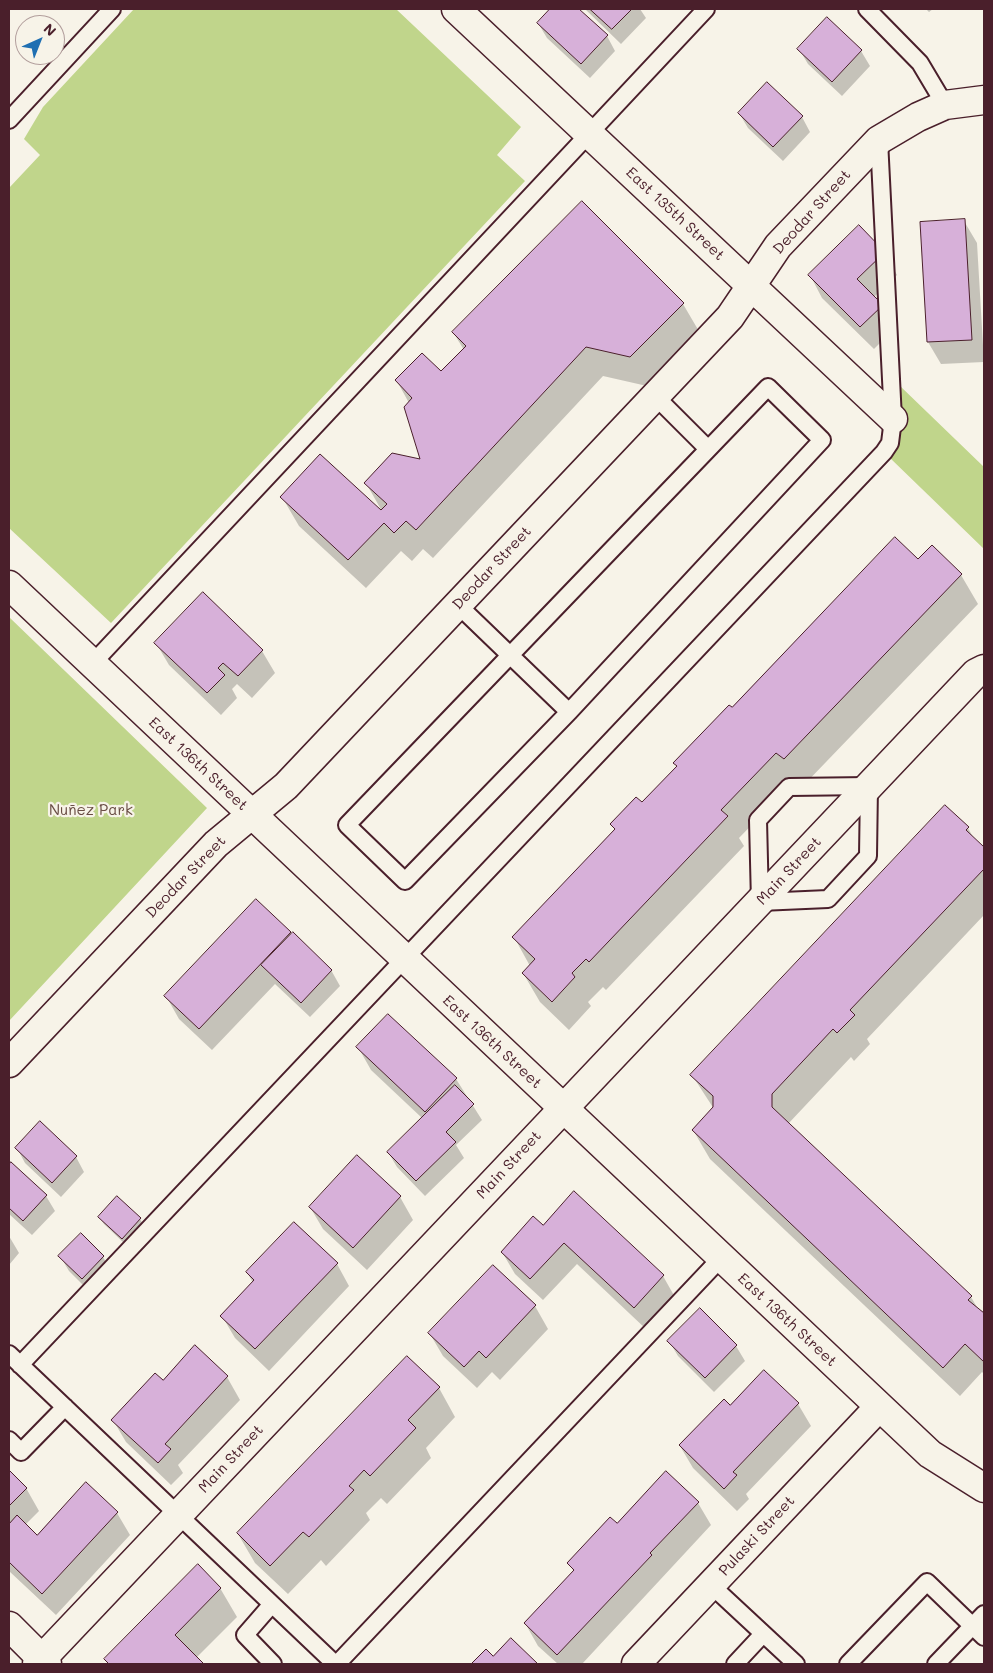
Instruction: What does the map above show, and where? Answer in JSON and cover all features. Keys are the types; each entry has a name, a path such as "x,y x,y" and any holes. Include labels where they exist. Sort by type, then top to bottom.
{"street":[{"name":"East 135th Street","path":"456,9 893,419"},
{"name":"Deodar Street","path":"9,1064 216,844 286,786 730,317 778,246 879,140 918,117 945,105 984,100"},
{"name":"East 136th Street","path":"9,585 879,1407 930,1454 984,1488"},
{"name":"Main Street","path":"42,1663 562,1108 976,673 984,668"},
{"name":"Pulaski Street","path":"636,1664 879,1407"},
{"path":"9,1626 42,1663"}],"lane":[{"path":"9,120 112,9"},
{"path":"92,664 706,9"},
{"path":"867,9 920,63 945,105"},
{"path":"721,1258 336,1664 178,1516 15,1359 405,960 884,452 890,443 893,419 879,140"},
{"path":"768,387 822,440 569,712 405,881 347,825 708,449 768,387"},
{"path":"655,396 708,449"},
{"path":"458,605 569,712"},
{"path":"869,786 868,856 828,899 760,902 758,820 789,787 869,786"},
{"path":"9,1440 21,1452 65,1407"},
{"path":"848,1664 926,1582 978,1632"},
{"path":"711,1585 796,1664"},
{"path":"272,1604 245,1635 273,1664"},
{"path":"936,1664 978,1632 984,1614"},
{"path":"735,1664 764,1634"}],"green space":[{"path":"134,9 396,9 521,127 497,155 525,181 111,623 9,528 9,188 40,155 24,139 43,107"},
{"path":"899,385 984,467 984,549 890,458 897,439"},
{"name":"Nuñez Park","path":"9,617 207,808 9,1021"}],"building":[{"path":"550,9 579,9 608,35 581,64 537,23"},
{"path":"590,9 632,9 612,29"},
{"path":"827,17 862,50 832,82 797,49"},
{"path":"767,82 803,116 773,147 738,113"},
{"path":"582,201 684,303 630,357 586,347 416,530 406,521 394,533 384,523 348,560 280,497 320,454 381,510 387,504 364,483 392,453 420,459 404,407 412,398 395,380 422,353 441,371 466,346 452,332"},
{"path":"965,219 972,340 927,342 920,222"},
{"path":"859,225 885,252 857,279 883,305 860,327 808,275"},
{"path":"895,537 918,559 932,545 962,574 784,759 776,753 721,810 728,816 589,962 586,959 572,973 575,977 552,1002 522,973 535,959 512,937 615,829 610,824 636,797 642,802 677,766 673,763 729,705 732,707"},
{"path":"203,592 263,650 238,676 223,663 218,668 225,675 207,693 154,643"},
{"path":"945,805 969,827 966,830 984,847 984,869 850,1010 855,1015 837,1033 833,1029 772,1094 772,1107 972,1296 968,1300 984,1313 984,1362 965,1344 943,1368 692,1130 713,1107 713,1096 690,1075"},
{"path":"256,899 291,932 199,1029 164,996"},
{"path":"293,932 332,970 301,1003 261,965"},
{"path":"388,1014 457,1078 425,1112 356,1047"},
{"path":"455,1085 474,1104 446,1132 456,1142 416,1181 387,1152"},
{"path":"40,1121 77,1156 52,1183 15,1148"},
{"path":"357,1155 401,1196 353,1248 309,1207"},
{"path":"11,1162 47,1195 23,1221 9,1208 9,1165"},
{"path":"574,1191 664,1275 634,1308 564,1243 530,1279 501,1252 533,1216 543,1225"},
{"path":"117,1196 141,1218 122,1239 98,1217"},
{"path":"294,1222 338,1263 255,1349 220,1316 254,1280 246,1272"},
{"path":"81,1233 104,1256 82,1279 58,1256"},
{"path":"493,1265 536,1305 486,1358 479,1351 464,1367 428,1333"},
{"path":"700,1308 737,1345 705,1378 667,1341"},
{"path":"195,1345 228,1376 165,1444 171,1449 158,1463 111,1420 155,1373 163,1380"},
{"path":"407,1356 440,1387 408,1420 416,1428 370,1476 364,1470 349,1486 354,1490 309,1537 303,1532 270,1566 237,1533"},
{"path":"764,1370 799,1403 733,1472 737,1475 724,1489 679,1445 724,1399 730,1405"},
{"path":"9,1470 27,1488 9,1506"},
{"path":"666,1471 699,1502 650,1553 652,1555 557,1655 524,1623 574,1570 567,1563 610,1517 617,1523"},
{"path":"86,1482 118,1512 42,1594 9,1562 9,1524 17,1515 37,1535"},
{"path":"198,1564 221,1588 175,1635 204,1664 109,1664 104,1659"},
{"path":"511,1638 538,1664 471,1664 486,1649 493,1656"}]}
